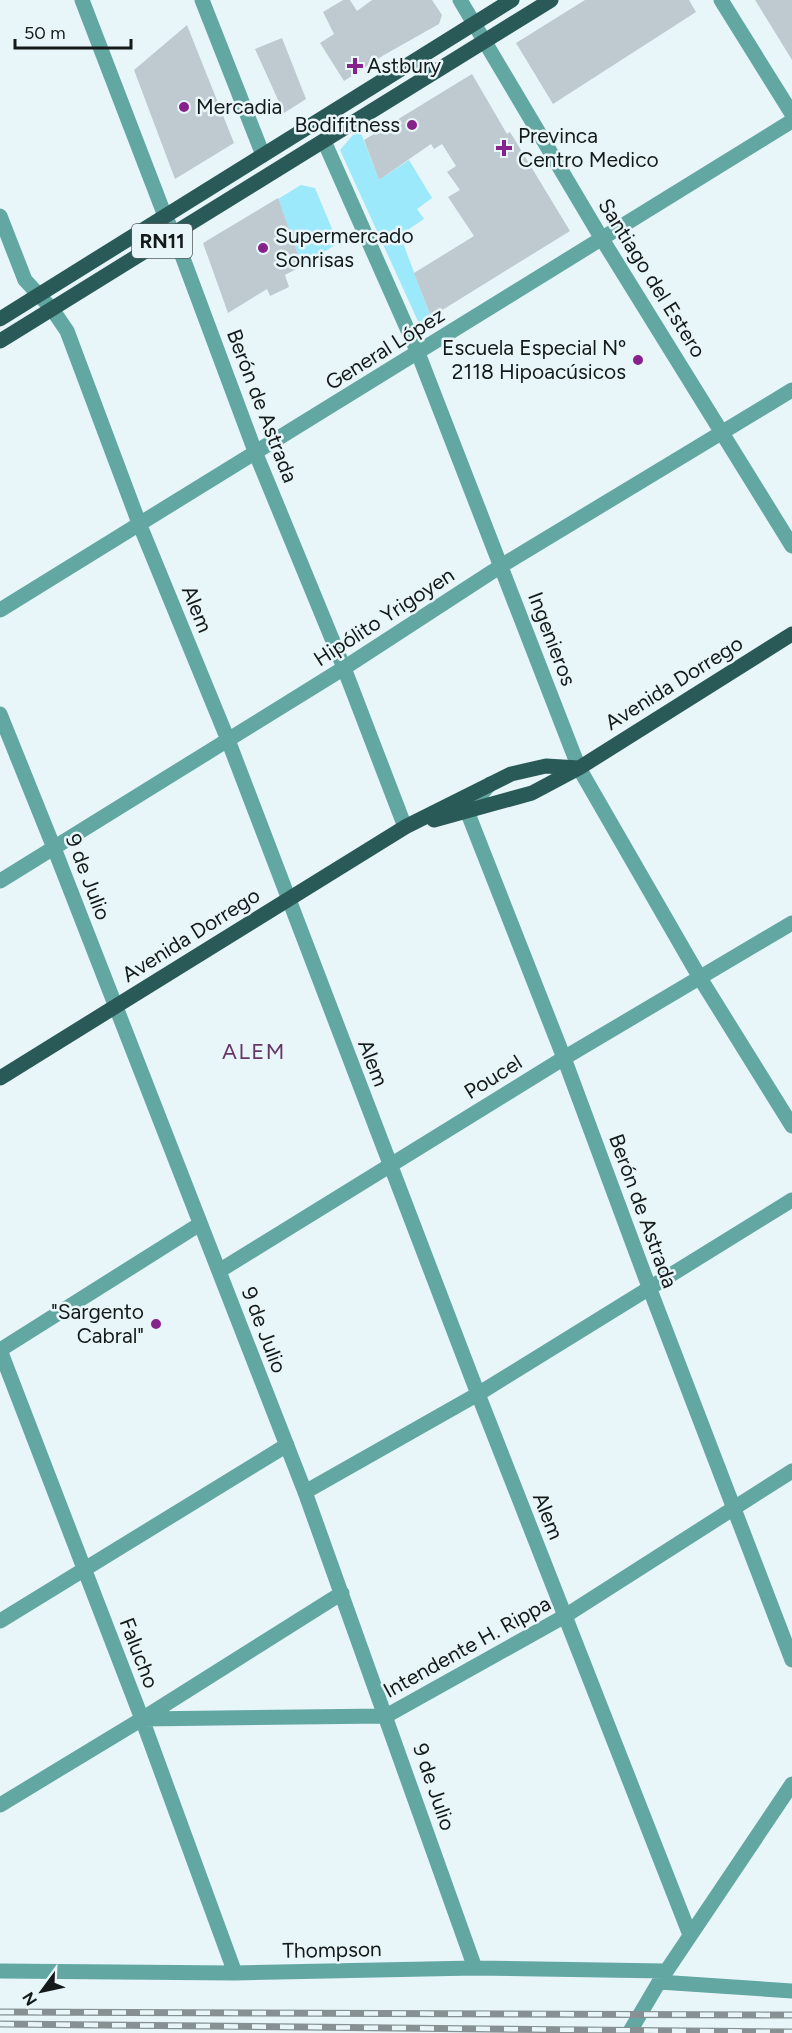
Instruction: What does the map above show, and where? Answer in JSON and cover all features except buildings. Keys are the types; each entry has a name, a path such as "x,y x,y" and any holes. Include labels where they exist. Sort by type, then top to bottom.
{"main road":[{"name":"RN11","path":"0,319 512,0"},
{"name":"RN11","path":"0,342 551,0"},
{"name":"Avenida Dorrego","path":"405,827 532,792 579,768 792,634"},
{"name":"Avenida Dorrego","path":"0,1078 405,827 511,774 546,766 579,768"}],"street":[{"name":"Berón de Astrada","path":"82,0 174,234 256,454 344,668 405,827"},
{"path":"202,0 263,155"},
{"name":"Santiago del Estero","path":"460,0 602,239 792,546"},
{"path":"721,0 792,114"},
{"name":"General López","path":"0,610 792,122"},
{"name":"Ingenieros","path":"324,141 418,353 579,768 700,978 792,1126"},
{"name":"Alem","path":"0,216 26,280 52,309 67,331 139,523 228,740 287,900 690,1935"},
{"name":"Hipólito Yrigoyen","path":"0,881 344,668 501,566 792,390"},
{"name":"9 de Julio","path":"0,714 305,1492 475,1968"},
{"path":"467,811 490,784"},
{"name":"Berón de Astrada","path":"467,811 564,1059 792,1660"},
{"name":"Poucel","path":"219,1271 564,1059 792,923"},
{"path":"305,1492 478,1394 792,1200"},
{"path":"0,1350 200,1224"},
{"name":"Falucho","path":"0,1350 142,1719 235,1973"},
{"path":"0,1621 287,1445"},
{"name":"Intendente H. Rippa","path":"142,1719 386,1716 565,1616 792,1471"},
{"path":"0,1805 342,1593"},
{"path":"629,2033 662,1976 792,1784"},
{"name":"Thompson","path":"0,1971 235,1973 475,1968 662,1976 792,1991"}],"shaded area":[{"path":"359,128 379,180 409,160 432,198 417,209 424,219 400,235 433,323 422,330 340,150"},
{"path":"301,185 315,188 338,243 302,266 278,199"}],"railway":[{"path":"0,2012 792,2015"},
{"path":"0,2024 792,2032"}],"place":[{"name":"Astbury","path":"355,66"},
{"name":"Mercadia","path":"184,107"},
{"name":"Bodifitness","path":"412,125"},
{"name":"Previnca Centro Medico","path":"504,148"},
{"name":"Supermercado Sonrisas","path":"263,248"},
{"name":"Escuela Especial Nº 2118 Hipoacúsicos","path":"638,360"},
{"name":"\"Sargento Cabral\"","path":"156,1324"}],"district":[{"name":"ALEM","path":"254,1051"}]}
